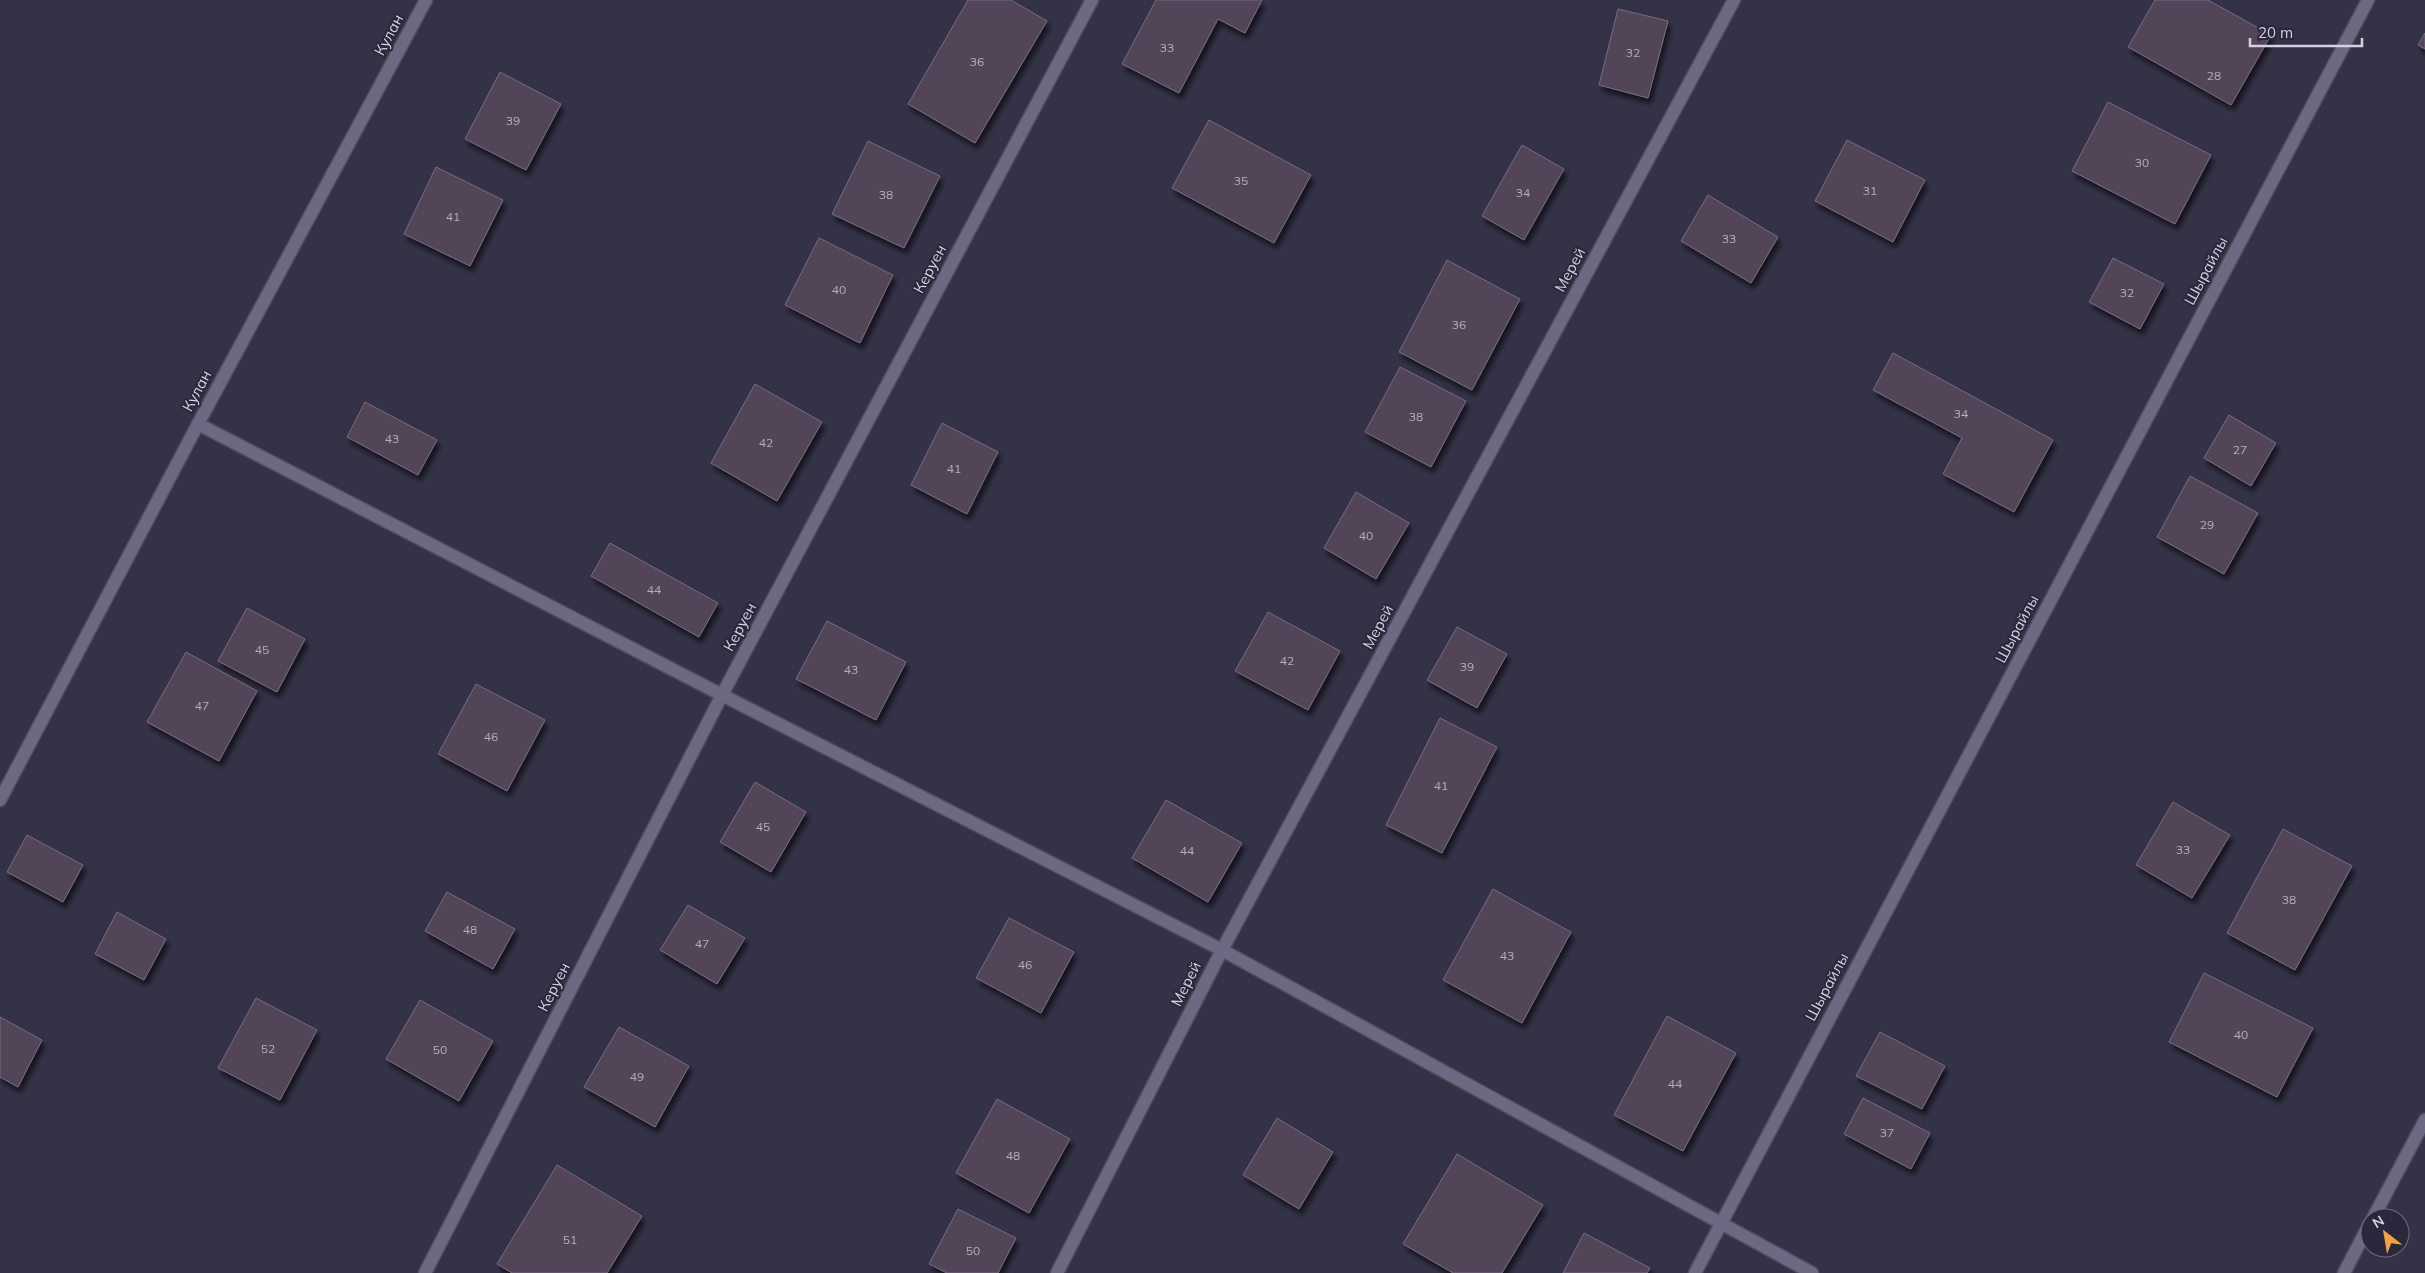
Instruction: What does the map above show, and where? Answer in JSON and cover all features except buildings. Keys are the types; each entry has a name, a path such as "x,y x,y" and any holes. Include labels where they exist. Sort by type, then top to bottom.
{"street":[{"name":"Кулан","path":"0,800 198,424 426,0"},
{"name":"Керуен","path":"425,1273 722,695 1092,0"},
{"name":"Мерей","path":"1057,1273 1222,950 1734,0"},
{"name":"Шырайлы","path":"1695,1273 2368,0"},
{"path":"198,424 722,695 1222,950 1812,1273"},
{"path":"2378,1208 2425,1120"},
{"path":"2344,1273 2360,1242"}]}
